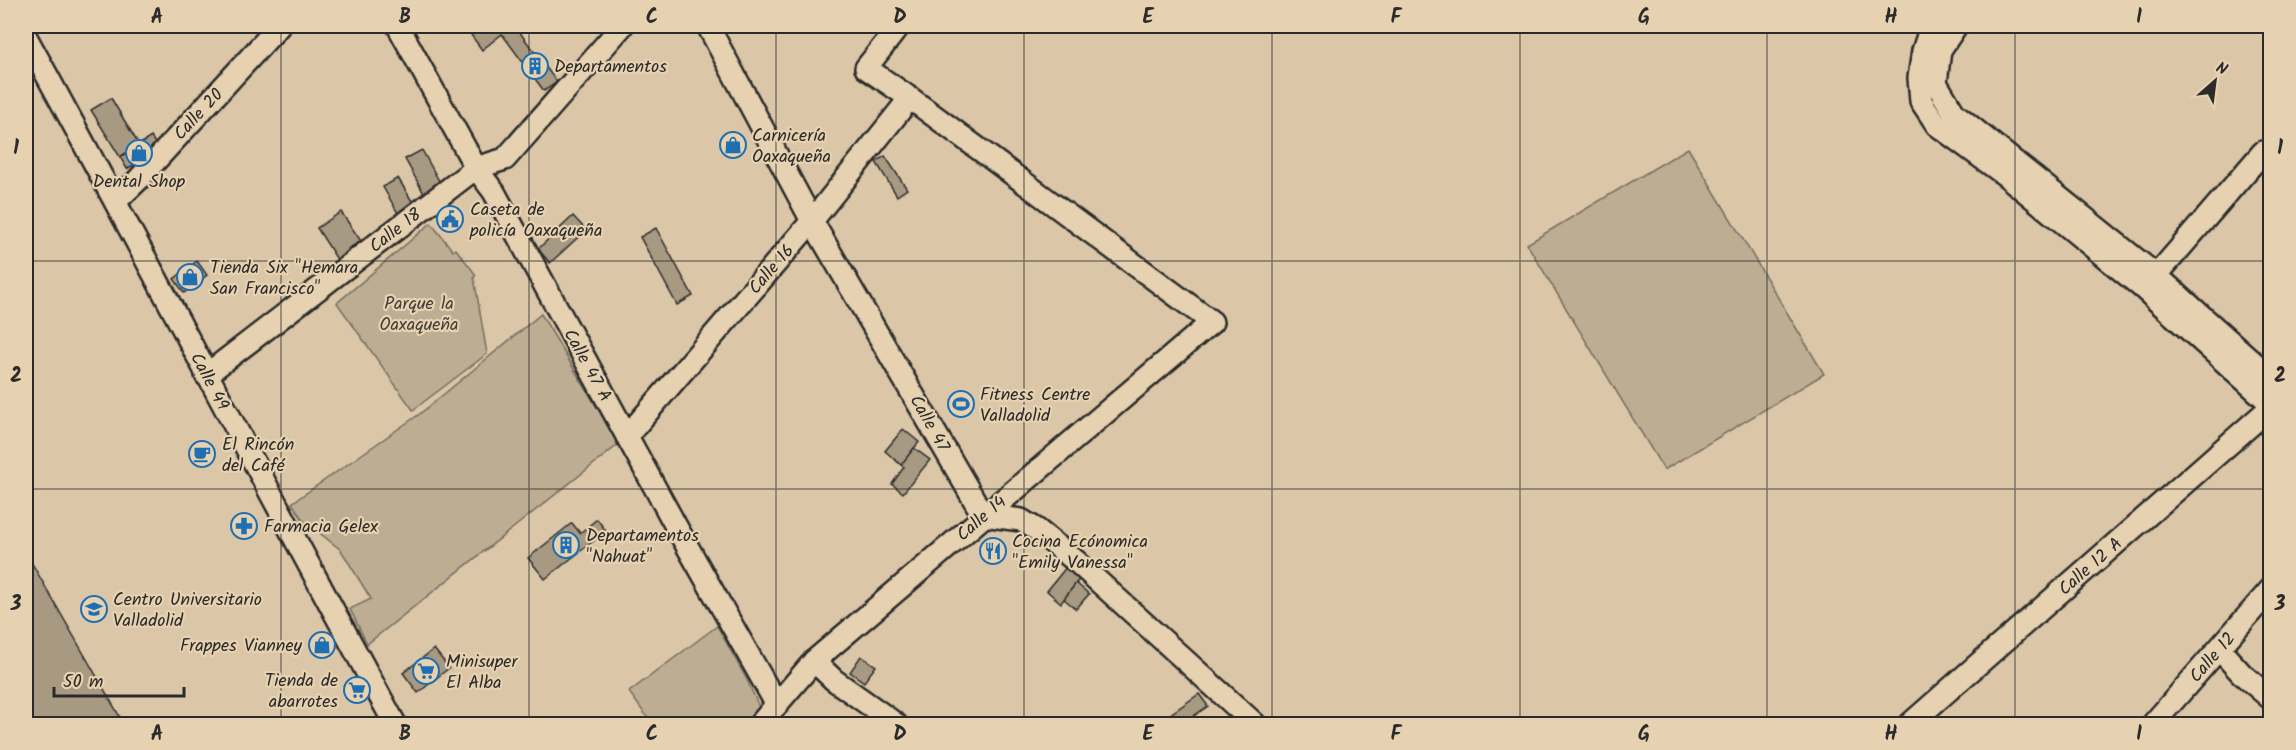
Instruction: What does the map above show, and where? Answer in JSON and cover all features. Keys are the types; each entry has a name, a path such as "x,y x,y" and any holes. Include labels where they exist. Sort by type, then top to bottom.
{"street":[{"name":"Calle 20","path":"116,201 279,26"},
{"name":"Calle 47 A","path":"398,26 476,168 494,192 777,705"},
{"name":"Calle 18","path":"207,375 476,168 505,159 622,26"},
{"name":"Calle 47","path":"708,26 812,221 991,509"},
{"path":"899,26 866,68 910,98"},
{"path":"1931,26 1923,51 1919,78 1922,101 1937,125 2010,168"},
{"path":"1956,26 1940,50 1936,82 1954,113 2010,168 2271,377"},
{"name":"Calle 49","path":"26,37 395,724"},
{"name":"Calle 16","path":"627,436 812,221 910,98"},
{"name":"Calle 14","path":"760,724 814,661 1212,322 910,98"},
{"path":"2151,282 2263,152 2271,151"},
{"path":"2151,282 2271,403"},
{"name":"Calle 12 A","path":"1910,724 2271,408"},
{"path":"991,509 1021,520 1077,562 1255,724"},
{"name":"Calle 12","path":"2153,724 2271,590"},
{"path":"2219,649 2242,674 2271,698"},
{"path":"814,661 834,680 896,724"}],"green space":[{"path":"1688,148 1824,374 1664,470 1527,244"},
{"name":"Parque la Oaxaqueña","path":"431,223 453,251 456,249 476,275 474,277 487,354 413,410 337,303"},
{"path":"541,314 619,444 367,644 350,609 371,599 341,550 303,520 292,503 421,413"},
{"path":"717,626 747,680 763,716 755,724 652,724 629,692"}],"building":[{"name":"Departamentos","path":"484,26 515,26 557,82 544,91 502,34 482,50 471,35"},
{"path":"111,98 139,145 120,157 91,110"},
{"name":"Dental Shop","path":"151,137 159,149 127,169 120,157"},
{"path":"422,150 444,190 427,199 405,159"},
{"path":"885,156 907,189 897,196 876,162"},
{"path":"398,178 415,206 399,215 383,187"},
{"name":"Caseta de policía Oaxaqueña","path":"452,211 458,220 447,227 441,218"},
{"path":"341,212 361,241 348,249 351,253 338,261 317,228"},
{"path":"573,216 586,230 550,263 538,249"},
{"path":"656,228 693,296 677,305 640,237"},
{"name":"Tienda Six \"Hemara San Francisco\"","path":"197,261 207,275 184,293 174,279"},
{"path":"903,429 919,442 901,465 885,451"},
{"path":"914,448 930,460 903,493 892,484 904,467 901,465"},
{"name":"Departamentos \"Nahuat\"","path":"597,519 606,531 545,579 528,558 572,523 580,533"},
{"path":"26,553 124,724 26,724"},
{"path":"1067,566 1081,577 1061,603 1047,591"},
{"path":"1076,583 1089,594 1076,609 1064,599"},
{"name":"Minisuper El Alba","path":"434,649 449,668 418,693 403,673"},
{"path":"861,656 876,666 864,682 850,672"},
{"path":"1199,694 1208,706 1182,724 1156,724"}],"place":[{"name":"Departamentos","path":"535,66"},
{"name":"Carnicería Oaxaqueña","path":"733,145"},
{"name":"Dental Shop","path":"139,153"},
{"name":"Caseta de policía Oaxaqueña","path":"450,219"},
{"name":"Tienda Six \"Hemara San Francisco\"","path":"190,277"},
{"name":"Fitness Centre Valladolid","path":"961,404"},
{"name":"El Rincón del Café","path":"202,454"},
{"name":"Farmacia Gelex","path":"244,526"},
{"name":"Departamentos \"Nahuat\"","path":"566,545"},
{"name":"Cocina Ecónomica \"Emily Vanessa\"","path":"993,551"},
{"name":"Centro Universitario Valladolid","path":"94,609"},
{"name":"Frappes Vianney","path":"322,645"},
{"name":"Minisuper El Alba","path":"426,671"},
{"name":"Tienda de abarrotes","path":"357,690"}]}
